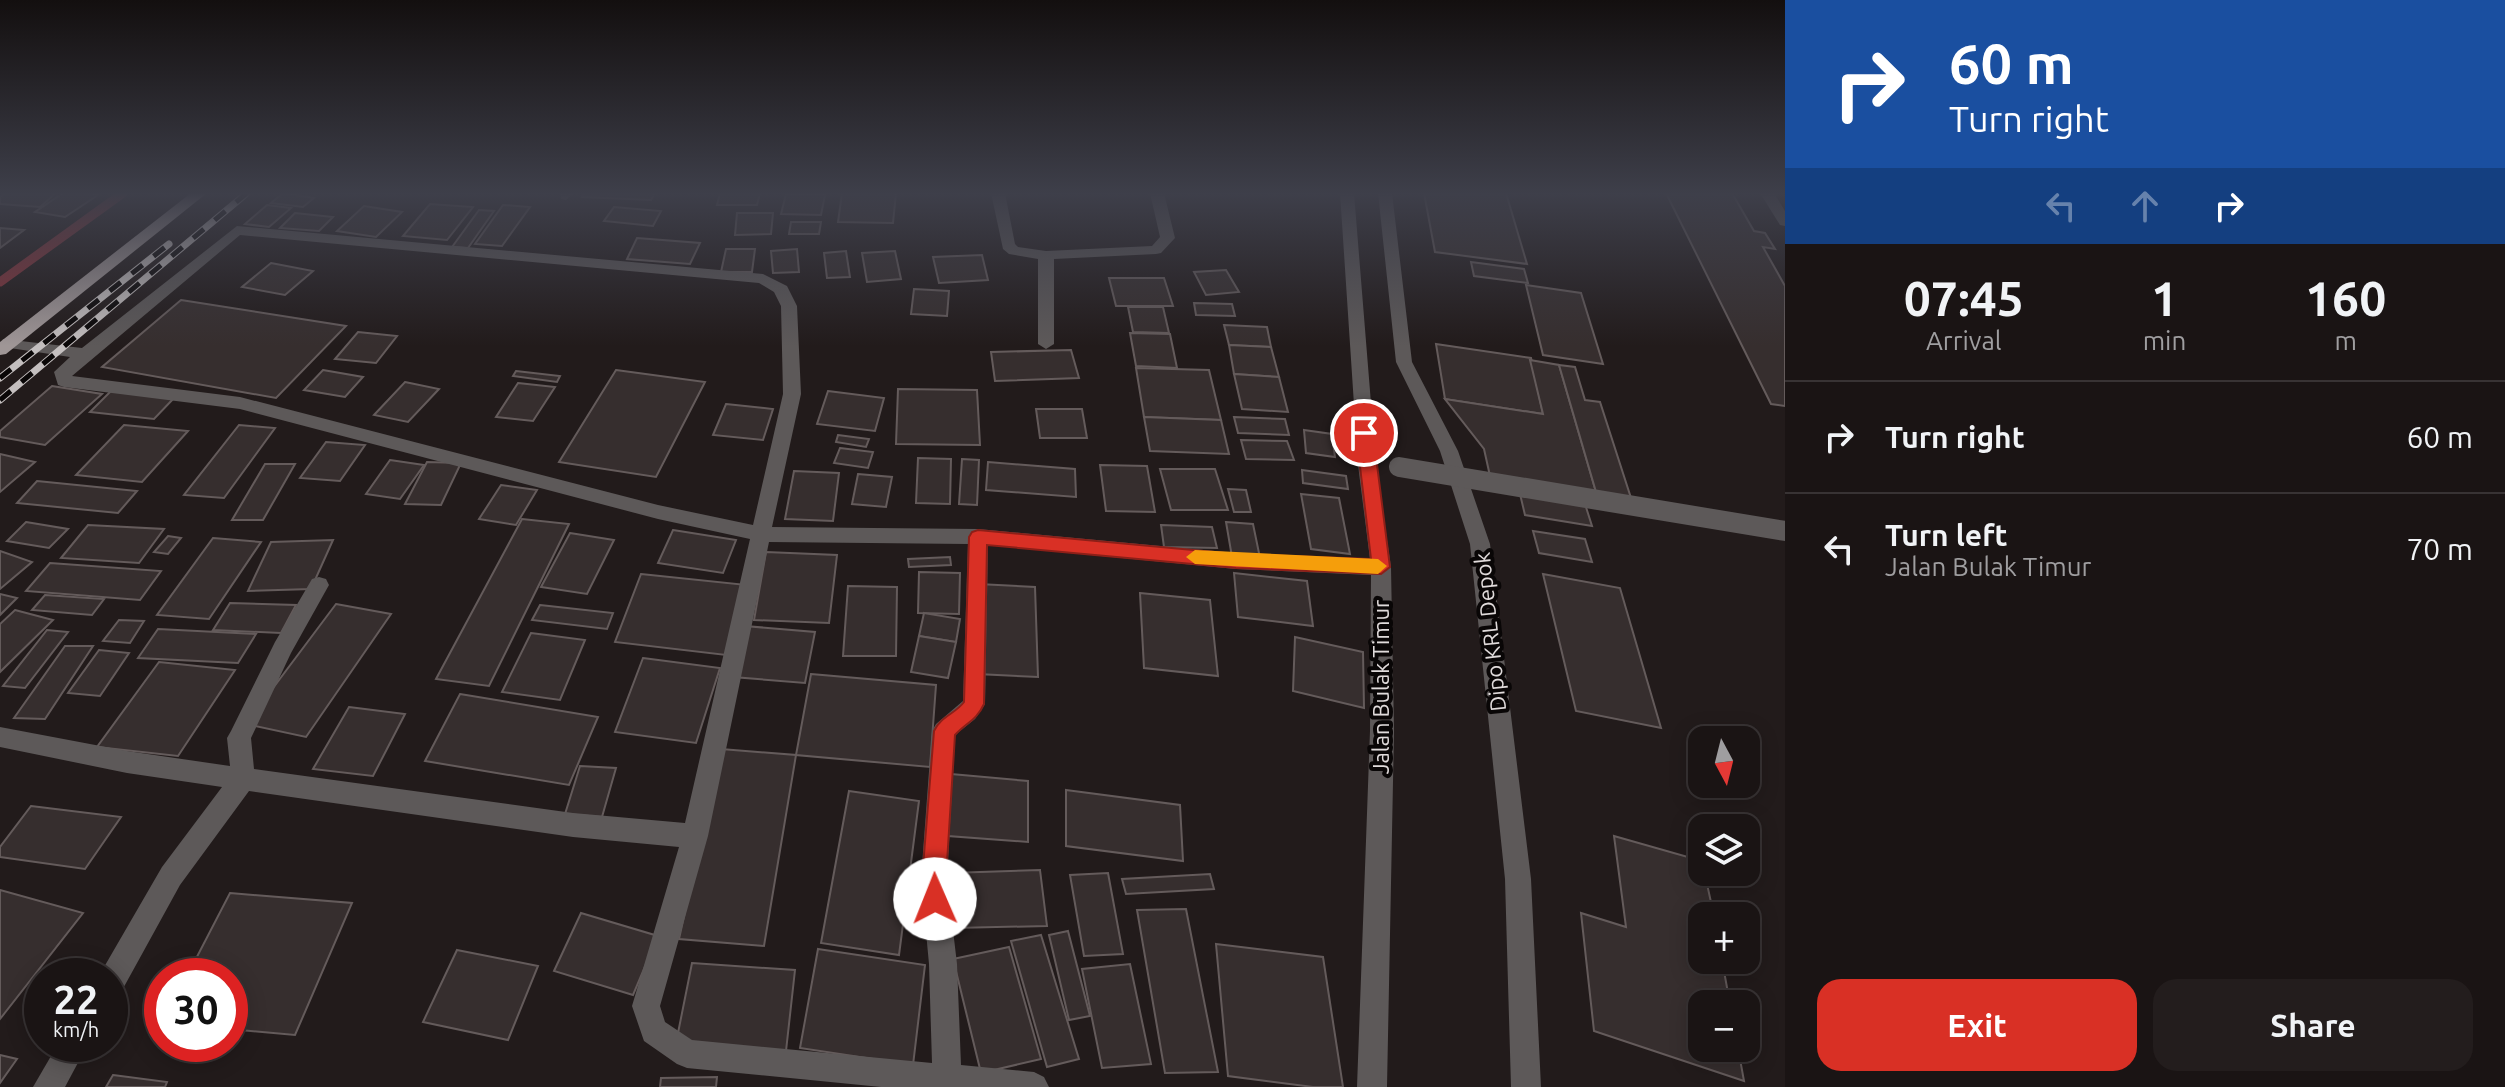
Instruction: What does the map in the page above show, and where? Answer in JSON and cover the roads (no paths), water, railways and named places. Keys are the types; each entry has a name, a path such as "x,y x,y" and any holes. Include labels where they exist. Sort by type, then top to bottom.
{"main road":[{"path":"4,346 135,244"}],"street":[{"path":"220,244 63,372 64,381 240,403 658,512 761,534 978,537 1236,561 1381,567"},
{"path":"384,244 763,279 781,289 789,306 792,394 695,836 646,1006 654,1031 687,1054 1034,1087"},
{"path":"1008,244 1014,251 1046,255 1156,250 1162,244"},
{"name":"Jalan Bulak Timur","path":"1351,244 1367,465 1381,567 1382,731 1372,1087"},
{"name":"Dipo KRL Depok","path":"1391,244 1404,362 1449,451 1480,544 1518,879 1526,1087"},
{"path":"1046,255 1046,344"},
{"path":"4,346 85,354"},
{"path":"1367,465 1399,467 1785,531"},
{"path":"947,1079 943,964 934,879 937,822 944,731 957,719 967,715 974,704 978,537"},
{"path":"125,958 171,876 243,779 239,738 283,648 319,585"},
{"path":"0,737 127,762 243,779 573,825 695,836"},
{"path":"48,1087 63,1062"}],"waterway":[{"path":"0,282 53,244"}],"railway":[{"path":"0,378 169,244"},
{"path":"0,400 186,244"}]}
